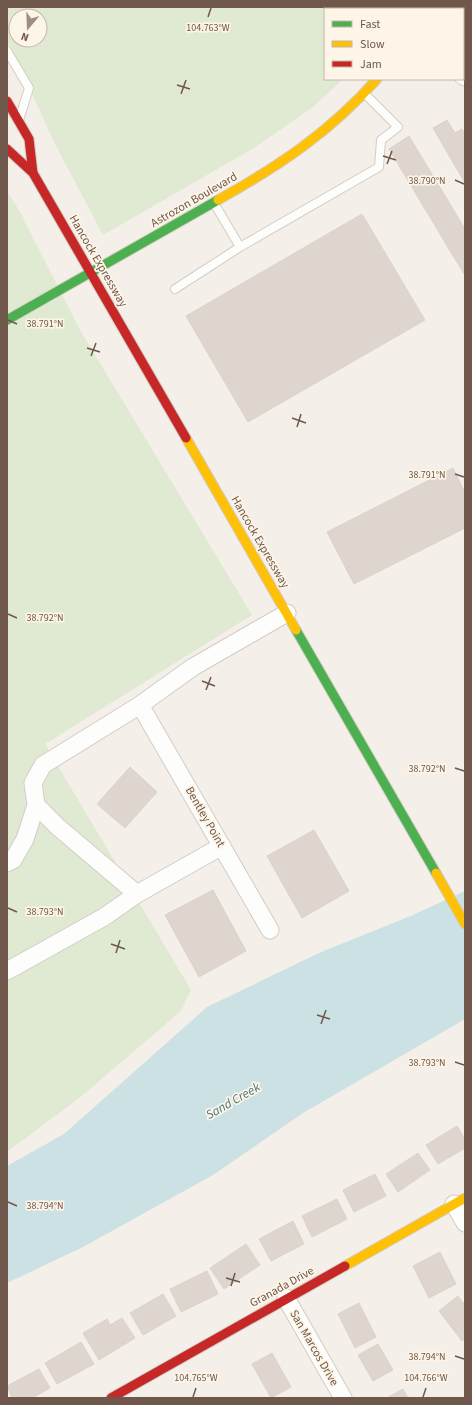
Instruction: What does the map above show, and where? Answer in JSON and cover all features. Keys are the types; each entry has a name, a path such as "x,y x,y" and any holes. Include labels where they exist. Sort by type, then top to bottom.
{"main road":[{"name":"Astrozon Boulevard","path":"7,320 214,203 302,150 332,126 365,94 376,80"},
{"name":"Hancock Expressway","path":"7,101 29,139 33,173"},
{"name":"Hancock Expressway","path":"7,149 33,173 465,924"},
{"name":"Granada Drive","path":"118,1396 286,1298 459,1201"}],"street":[{"path":"7,863 13,860 25,839 36,805 33,783 43,765 140,705 193,667 287,613"},
{"name":"Bentley Point","path":"140,705 270,930"},
{"path":"36,805 58,827 137,894"},
{"path":"7,972 104,917 137,894 222,846"},
{"path":"459,1201 465,1223"},
{"name":"San Marcos Drive","path":"286,1298 343,1398"}],"lane":[{"path":"7,51 29,88 19,121"},
{"path":"175,289 240,247 379,167 381,140 398,127 365,94"},
{"path":"214,203 240,247"}],"green space":[{"path":"7,7 397,7 324,8 324,80 342,80 313,107 254,148 103,235 56,146 11,48 48,48 48,8 8,8 8,42"},
{"path":"7,191 20,212 80,330 252,615 45,744 191,990 181,1011 78,1099 7,1152"}],"water":[{"name":"Sand Creek","path":"465,891 465,1019 303,1113 213,1175 83,1247 7,1283 7,1166 64,1134 207,1007 319,953 413,915"}],"building":[{"path":"447,120 455,133 462,129 465,134 465,183 433,128"},
{"path":"409,136 465,229 464,274 389,149"},
{"path":"362,214 425,320 248,422 186,316"},
{"path":"453,468 465,493 465,528 354,584 327,532"},
{"path":"130,767 157,792 125,828 97,804"},
{"path":"314,830 349,891 302,918 267,856"},
{"path":"213,890 246,951 199,977 165,915"},
{"path":"457,1126 465,1139 465,1148 438,1164 426,1145"},
{"path":"418,1153 430,1170 398,1192 386,1174"},
{"path":"375,1174 386,1196 354,1212 343,1190"},
{"path":"337,1199 347,1219 312,1237 302,1216"},
{"path":"293,1221 304,1244 271,1261 259,1239"},
{"path":"246,1244 260,1265 224,1289 210,1268"},
{"path":"440,1252 456,1284 429,1298 413,1266"},
{"path":"207,1271 218,1294 181,1312 170,1289"},
{"path":"163,1294 176,1316 143,1335 130,1313"},
{"path":"458,1296 465,1305 465,1338 462,1341 439,1311"},
{"path":"359,1303 376,1337 355,1348 338,1314"},
{"path":"122,1318 135,1338 99,1360 83,1333 107,1319 110,1325"},
{"path":"81,1342 94,1364 57,1384 45,1363"},
{"path":"378,1344 393,1370 373,1381 358,1355"},
{"path":"272,1353 291,1387 271,1398 252,1364"},
{"path":"39,1369 50,1388 32,1398 12,1398 7,1386"},
{"path":"403,1389 408,1398 387,1398"}],"traffic: fast":[{"path":"7,320 218,200"},
{"path":"296,630 436,873"}],"traffic: slow":[{"path":"218,200 283,161 303,147 341,115 376,80"},
{"path":"186,438 296,630"},
{"path":"436,873 465,924"},
{"path":"345,1266 465,1198"}],"traffic: jam":[{"path":"7,101 29,139 33,173"},
{"path":"7,149 33,173 186,438"},
{"path":"111,1398 345,1266"}]}
